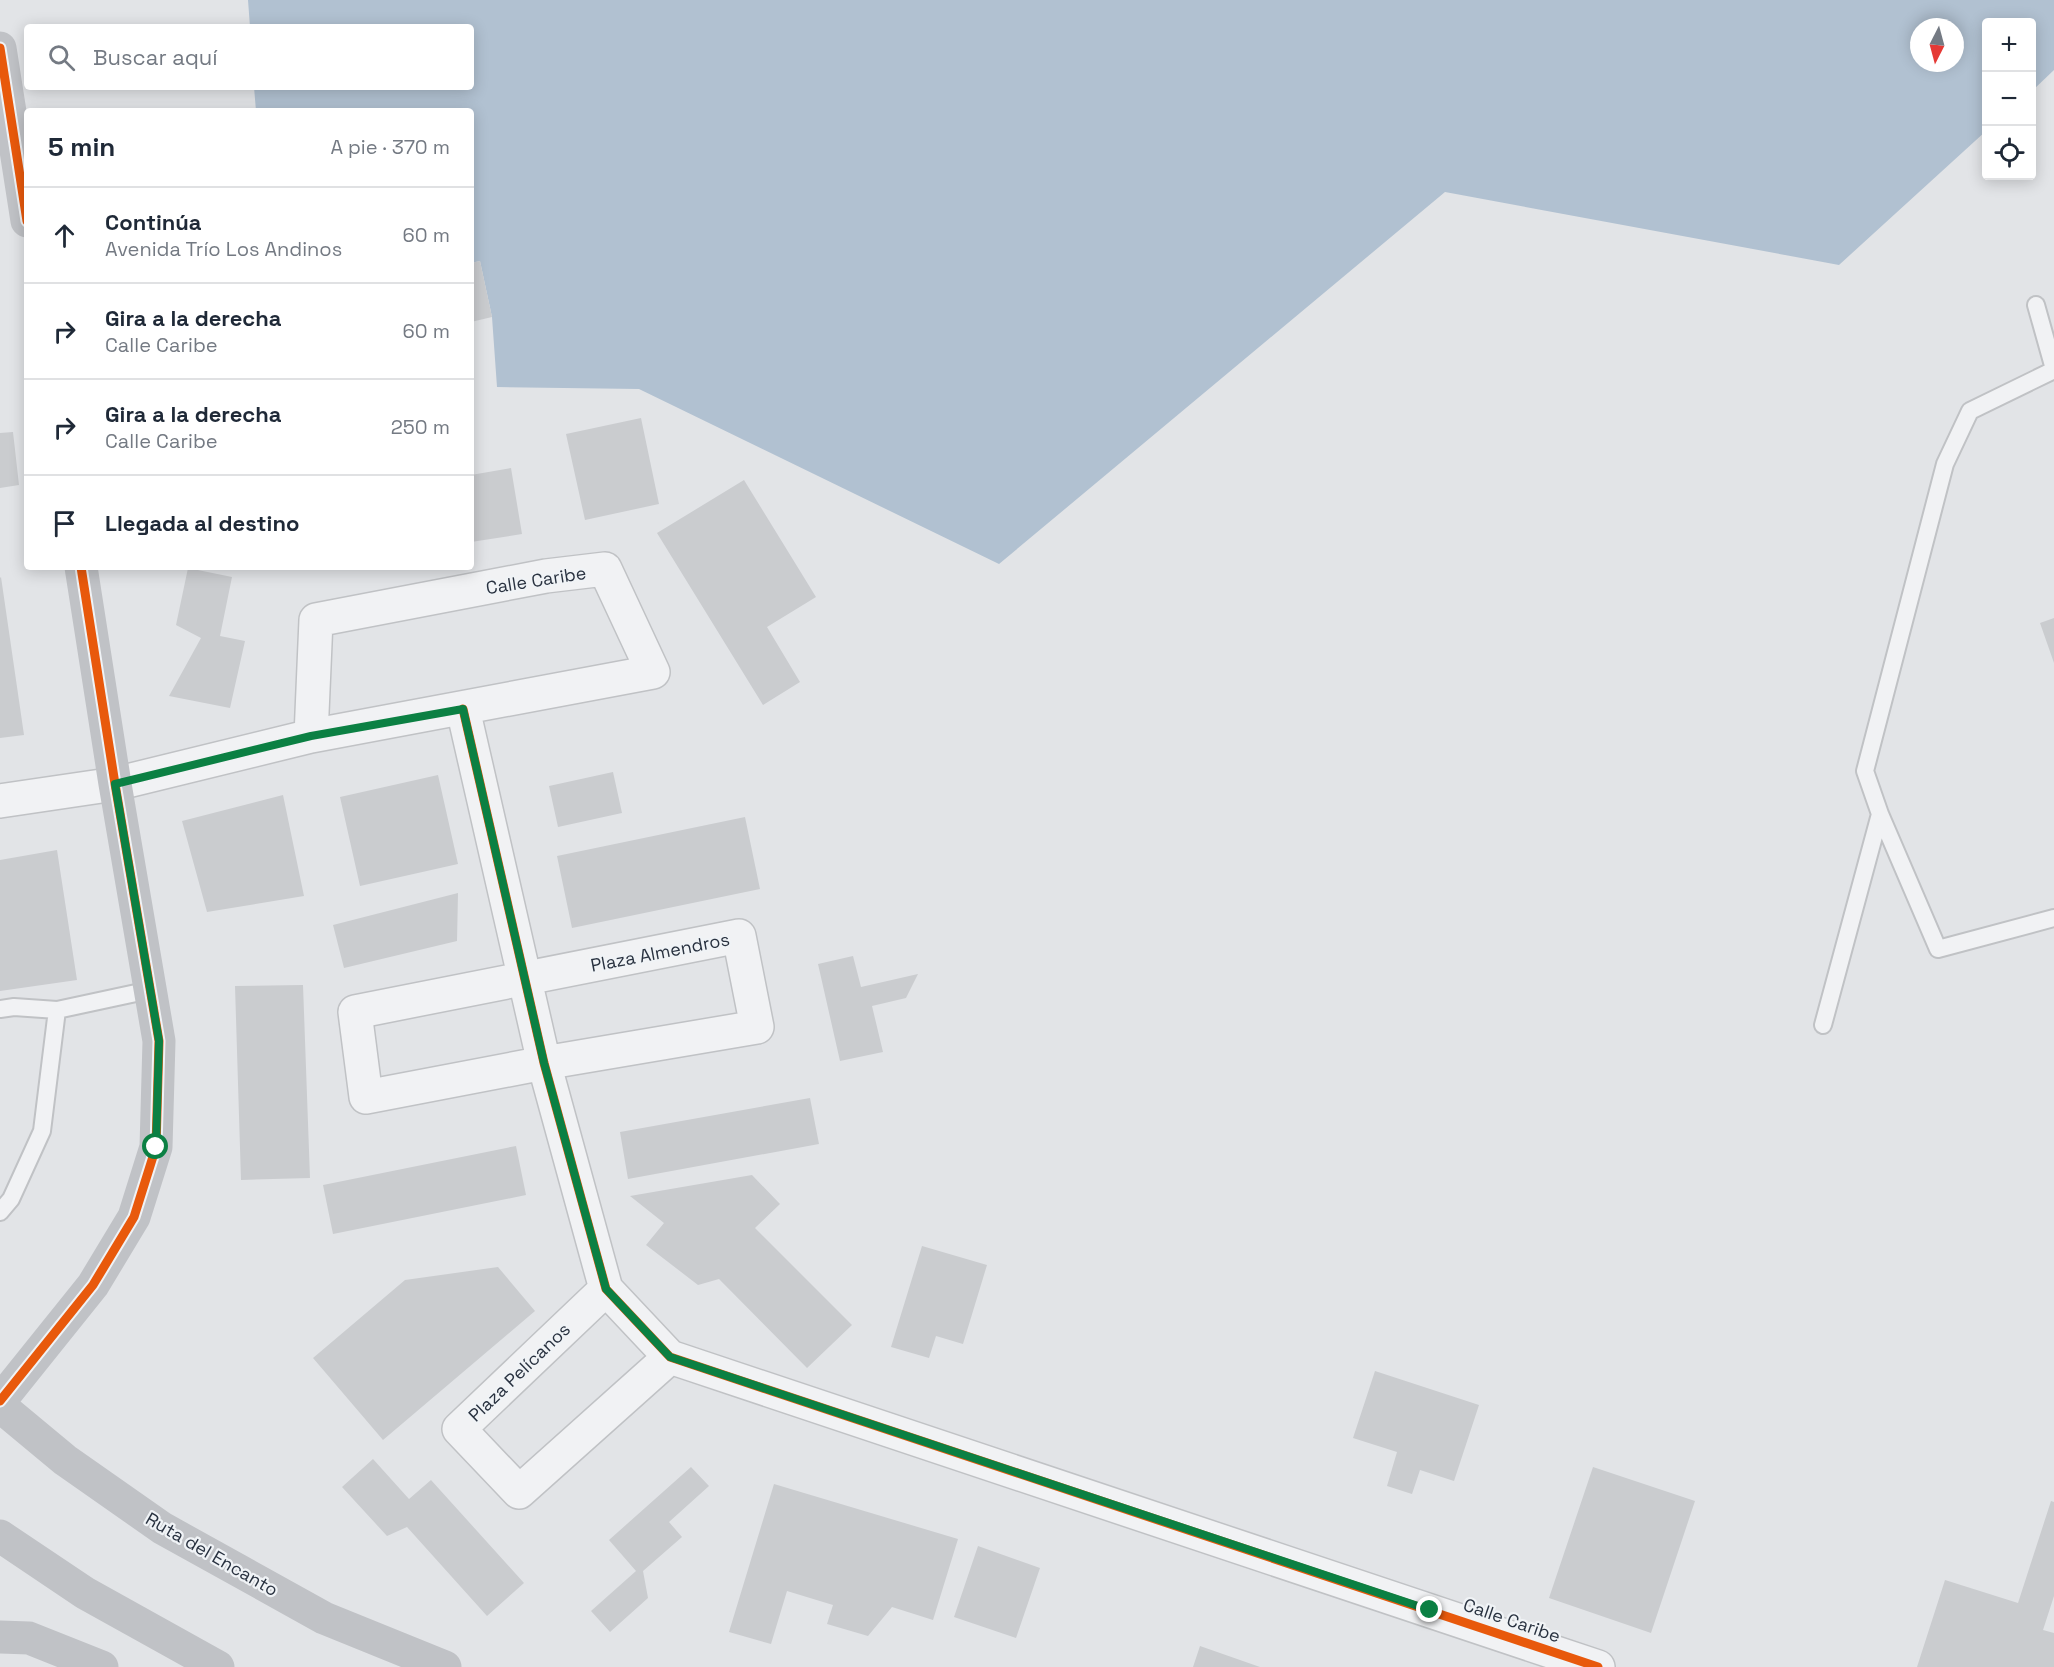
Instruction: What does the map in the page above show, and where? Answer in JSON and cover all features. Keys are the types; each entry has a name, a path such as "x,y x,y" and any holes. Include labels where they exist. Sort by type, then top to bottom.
{"street":[{"path":"0,48 24,202"},
{"name":"Calle Caribe","path":"0,801 115,784 311,736 653,672 605,569 546,576 316,620 311,736"},
{"path":"0,1401 93,1286 134,1217 156,1147 159,1041 81,570"},
{"name":"Calle Caribe","path":"463,709 544,1063 606,1289 670,1357 1598,1667"},
{"name":"Plaza Almendros","path":"525,978 739,936 757,1027 544,1063"},
{"path":"525,978 355,1012 366,1097 544,1063"},
{"name":"Plaza Pelícanos","path":"606,1289 459,1430 519,1492 670,1357"},
{"name":"Ruta del Encanto","path":"0,1406 65,1460 162,1528 324,1618 445,1667"},
{"path":"0,1536 85,1593 218,1667"},
{"path":"0,1637 29,1638 102,1667"}],"lane":[{"path":"2036,305 2054,370 1970,411 1946,464 1865,771 1880,814 1938,950 2054,918"},
{"path":"1823,1025 1880,814"},
{"path":"0,1009 14,1007 57,1010 150,990"},
{"path":"0,1212 11,1199 42,1131 57,1010"}],"water":[{"path":"248,0 2054,0 2054,70 2036,87 2036,18 1982,18 1982,135 1839,265 1445,192 999,564 639,389 497,387 492,317 480,261 474,262 474,108 256,108 254,90 474,90 474,24 250,24"}],"building":[{"path":"480,261 492,317 474,321 474,262"},
{"path":"641,418 659,504 585,520 566,434"},
{"path":"13,432 19,485 0,488 0,433"},
{"path":"511,468 522,534 474,542 474,474"},
{"path":"744,480 816,597 767,627 800,682 763,705 657,533"},
{"path":"188,570 232,577 220,636 245,641 230,708 169,696 201,638 176,625"},
{"path":"0,578 24,735 0,738"},
{"path":"2054,618 2054,663 2040,623"},
{"path":"613,772 622,813 558,827 549,786"},
{"path":"438,775 458,864 360,886 340,797"},
{"path":"283,795 304,896 207,912 182,821"},
{"path":"745,817 760,889 572,928 557,856"},
{"path":"57,850 77,980 0,991 0,860"},
{"path":"458,893 457,941 344,968 333,925"},
{"path":"853,956 861,987 918,974 906,998 872,1006 883,1052 840,1061 818,964"},
{"path":"303,985 310,1178 241,1180 235,986"},
{"path":"810,1098 819,1144 628,1179 620,1132"},
{"path":"516,1146 526,1195 333,1234 323,1185"},
{"path":"752,1175 780,1204 755,1228 852,1325 807,1368 719,1279 698,1285 646,1245 664,1223 630,1196"},
{"path":"922,1246 987,1265 963,1344 936,1336 929,1358 891,1347"},
{"path":"498,1267 535,1311 383,1440 313,1358 405,1280"},
{"path":"1375,1371 1479,1405 1454,1481 1420,1470 1412,1494 1387,1486 1397,1452 1353,1438"},
{"path":"373,1459 409,1499 431,1480 524,1583 487,1616 407,1527 387,1536 342,1487"},
{"path":"691,1467 709,1486 669,1522 682,1537 643,1571 648,1598 610,1632 591,1611 636,1571 609,1540"},
{"path":"1593,1467 1695,1501 1651,1633 1549,1598"},
{"path":"774,1484 958,1539 933,1620 892,1607 868,1636 827,1624 833,1605 787,1591 771,1644 729,1632"},
{"path":"2051,1501 2054,1502 2054,1596 2043,1630 2054,1633 2054,1667 1917,1667 1945,1580 2018,1603"},
{"path":"978,1546 1040,1568 1016,1638 954,1617"},
{"path":"1200,1646 1260,1667 1193,1667"}],"cycle path":[{"path":"0,48 24,202"},
{"path":"0,1401 93,1285 134,1217 156,1147 159,1041 81,570"},
{"path":"463,709 544,1063 606,1289 670,1357 1598,1667"}],"route":[{"path":"156,1147 159,1041 115,784 311,736 463,709 544,1063 606,1289 670,1357 1430,1610"}]}
